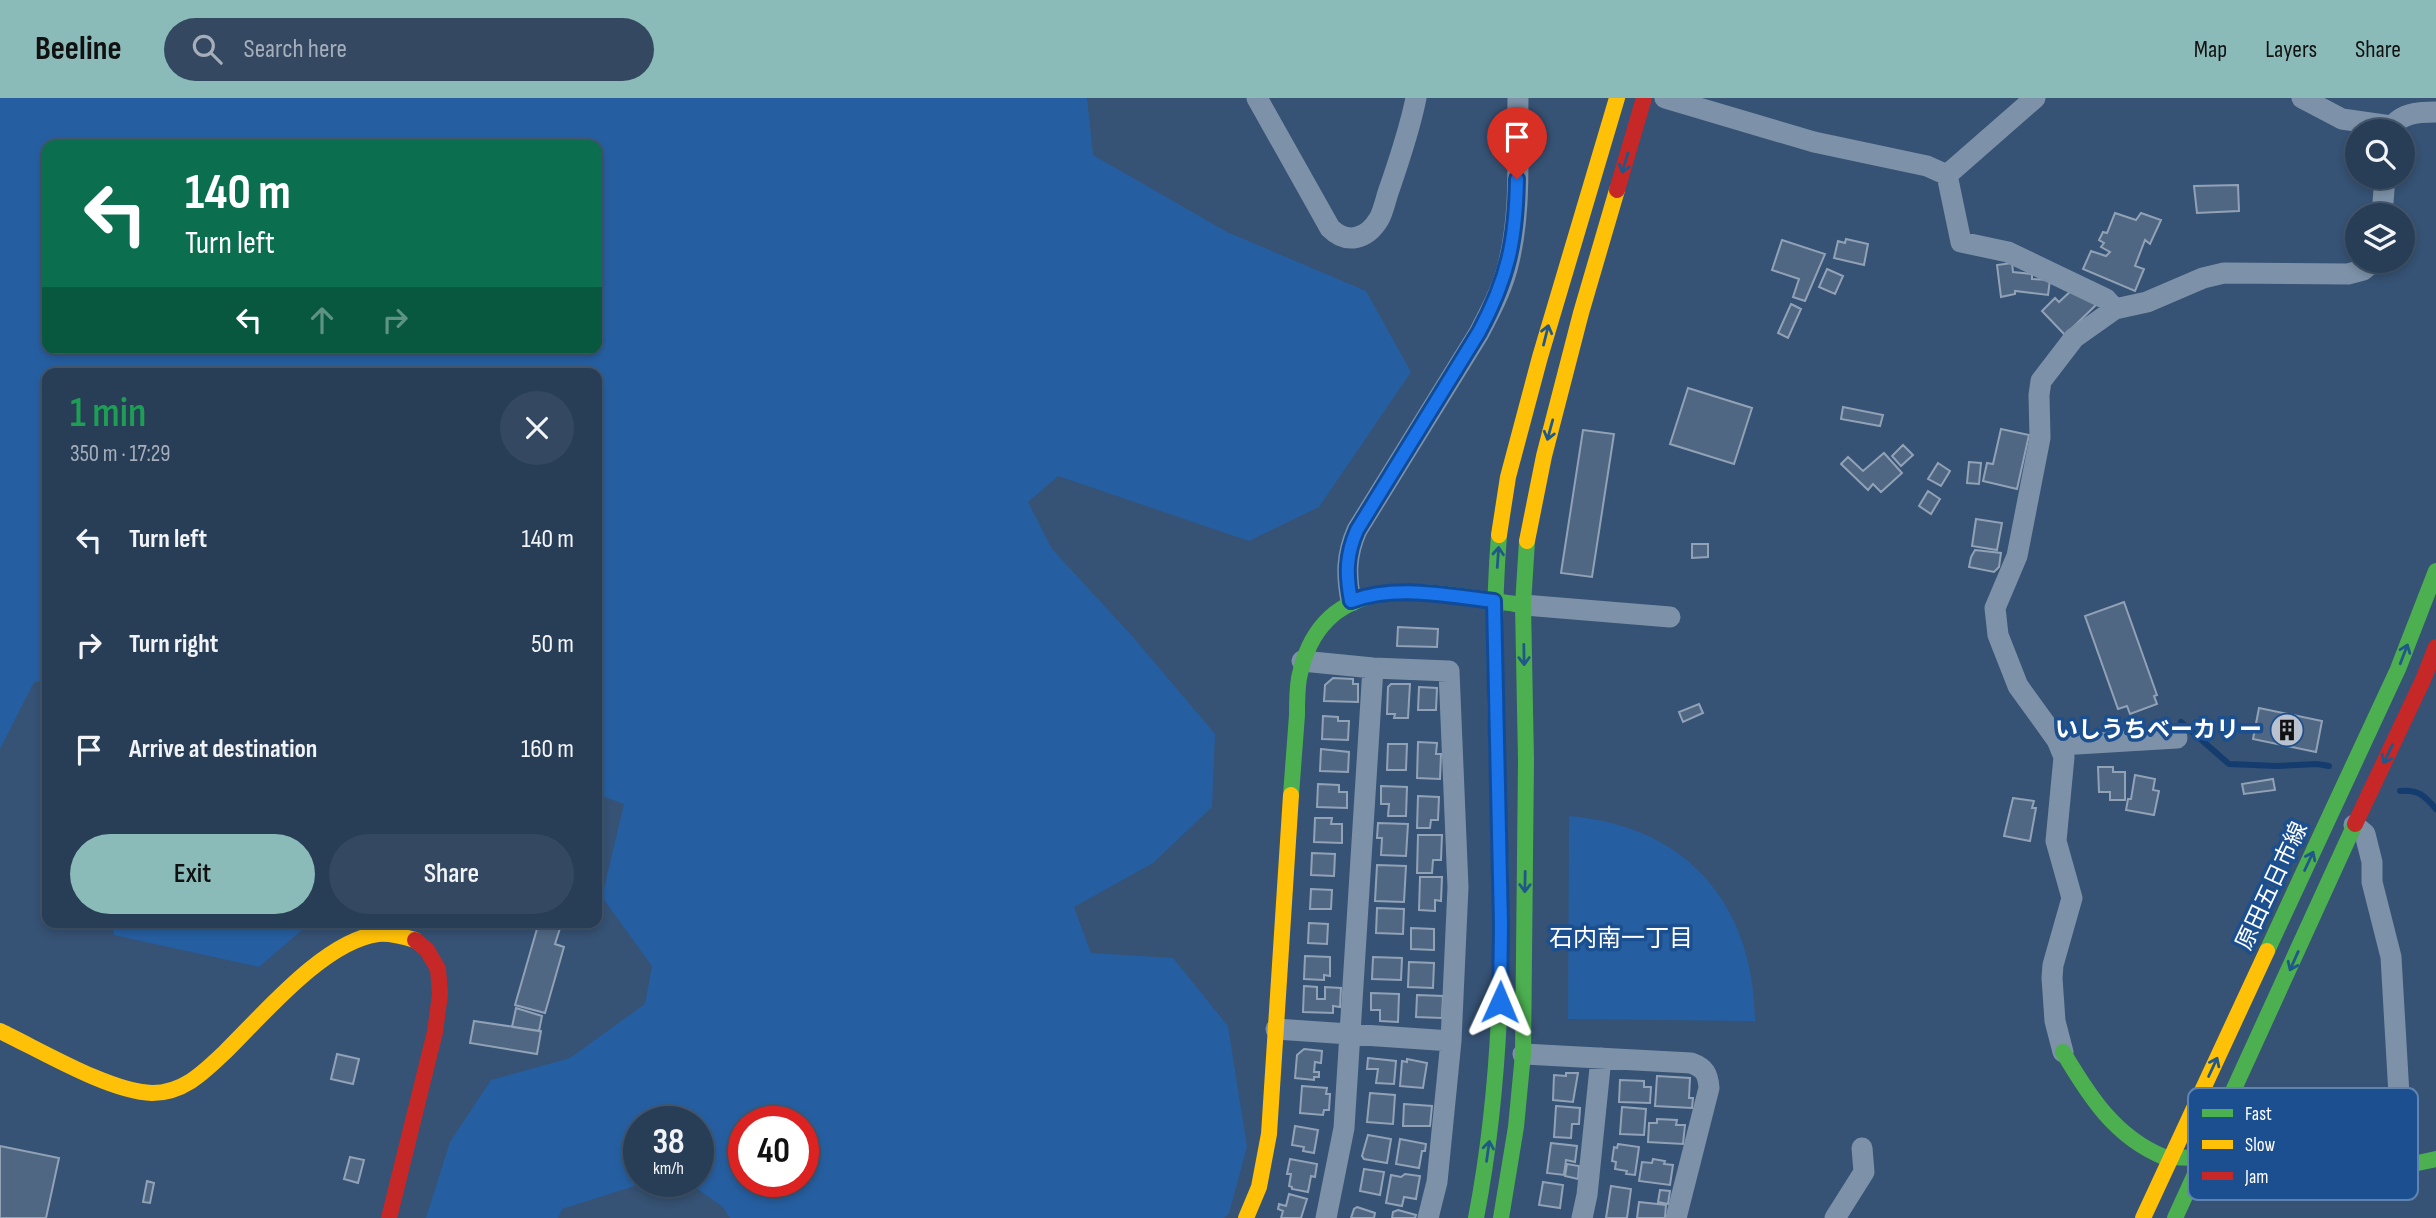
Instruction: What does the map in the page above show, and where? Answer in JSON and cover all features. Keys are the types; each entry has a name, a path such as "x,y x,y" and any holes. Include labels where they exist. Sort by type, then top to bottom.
{"street":[{"path":"1257,98 1330,228 1339,237 1352,239 1366,234 1379,218 1398,164 1416,98"},
{"path":"1351,601 1346,564 1357,530 1479,332 1507,270 1517,206 1518,98"},
{"path":"1476,1218 1497,1084 1499,1040 1501,925 1494,601 1500,525 1515,452 1553,306 1617,98"},
{"path":"1501,1218 1516,1127 1523,1054 1527,760 1523,606 1528,532 1544,456 1581,313 1644,98"},
{"path":"1665,98 1814,142 1927,166 1947,175"},
{"path":"1947,175 2035,98"},
{"path":"2302,98 2345,120"},
{"path":"2398,119 2410,114 2436,111"},
{"path":"1947,175 1961,242 2008,252 2106,299 2115,309"},
{"path":"2188,1158 2172,1158 2152,1152 2121,1134 2063,1052 2055,1021 2052,978 2053,965 2072,898 2058,858 2056,842 2064,766 2060,745 2018,686 1998,635 1995,608 2017,556 2040,438 2041,381 2074,338 2115,309 2147,302 2203,278 2224,273 2352,273"},
{"name":"原田五日市線","path":"2204,1088 2398,669 2436,571"},
{"path":"1245,1218 1259,1187 1266,1160 1301,661 1314,633 1325,620 1351,601 1383,592 1670,617"},
{"path":"2235,1088 2436,647"},
{"path":"1301,661 1373,668 1449,671 1458,887 1451,1041 1437,1182 1428,1218"},
{"path":"1326,1218 1344,1128 1373,668"},
{"path":"2060,745 2177,738"},
{"path":"2354,825 2365,834 2372,862 2373,886 2391,957 2399,1088"},
{"path":"0,1031 119,1088 154,1093 176,1090 193,1081 209,1067 300,979 331,953 351,942 380,934 414,939 427,950 438,969 440,994 435,1031 389,1218"},
{"path":"1276,1029 1451,1041"},
{"path":"1523,1054 1691,1063 1702,1067 1708,1076 1709,1088 1676,1218"},
{"path":"1582,1218 1587,1195 1601,1058"},
{"name":"原田五日市線","path":"2143,1218 2188,1123"},
{"path":"1835,1218 1864,1172 1862,1148"},
{"path":"2418,1163 2436,1159"},
{"path":"2175,1218 2188,1190"}],"shaded area":[{"path":"0,98 1087,98 1093,155 1227,232 1366,291 1411,372 1319,507 1249,541 1058,476 1028,502 1052,549 1133,637 1215,734 1212,807 1153,863 1074,907 1091,953 1173,958 1228,1026 1247,1147 1229,1213 1224,1218 730,1218 723,1207 709,1197 714,1197 714,1106 623,1106 623,1190 562,1209 558,1218 426,1218 450,1142 491,1080 570,1058 645,1004 652,966 602,897 624,804 602,796 602,368 42,368 42,681 34,682 0,749"},
{"path":"1569,816 1611,823 1648,836 1679,854 1706,878 1727,907 1742,941 1752,979 1755,1021 1568,1019"},
{"path":"113,928 304,928 259,967 114,935"}],"building":[{"path":"2238,185 2239,211 2197,213 2194,186"},
{"path":"2115,213 2136,220 2141,213 2161,220 2150,244 2145,240 2135,266 2144,269 2135,291 2083,269 2091,251 2106,256 2110,252 2101,247 2104,243 2099,240 2103,232 2107,233"},
{"path":"1846,239 1868,244 1864,265 1834,258 1838,241 1845,243"},
{"path":"1782,240 1825,254 1805,301 1793,297 1799,279 1772,270"},
{"path":"2012,263 2013,272 2032,274 2032,279 2050,280 2048,295 2015,291 2015,294 2001,297 1997,265"},
{"path":"1827,269 1843,276 1835,294 1819,287"},
{"path":"2073,289 2099,302 2065,335 2042,311 2055,298 2059,302"},
{"path":"1791,304 1801,309 1788,338 1778,333"},
{"path":"1688,388 1752,408 1734,464 1670,444"},
{"path":"1843,407 1883,415 1880,426 1841,419"},
{"path":"2001,429 2029,435 2017,489 1983,481 1987,463 1993,464"},
{"path":"1583,430 1614,434 1592,577 1561,573"},
{"path":"1903,445 1913,455 1901,466 1892,456"},
{"path":"1884,453 1902,473 1881,492 1873,484 1868,490 1841,464 1848,457 1863,471"},
{"path":"1969,462 1981,463 1979,484 1967,483"},
{"path":"1938,463 1950,471 1941,486 1928,479"},
{"path":"1928,491 1940,499 1931,514 1919,506"},
{"path":"1976,519 2002,523 1997,550 1972,546"},
{"path":"1692,544 1708,544 1708,557 1692,558"},
{"path":"1975,550 2001,553 1999,567 1994,572 1969,567"},
{"path":"2124,602 2157,695 2154,696 2157,704 2130,714 2127,706 2118,709 2085,616"},
{"path":"1398,627 1438,629 1437,647 1397,646"},
{"path":"1333,678 1353,679 1353,684 1358,684 1358,702 1324,701 1325,685"},
{"path":"1391,684 1410,684 1408,718 1394,718 1395,714 1387,714 1388,687"},
{"path":"1419,687 1437,688 1436,710 1418,710"},
{"path":"1699,704 1703,713 1683,722 1679,712"},
{"name":"いしうちベーカリー","path":"2259,708 2322,721 2316,752 2253,739"},
{"path":"1323,716 1349,721 1348,740 1322,739"},
{"path":"1418,742 1437,743 1436,754 1441,754 1440,779 1417,778"},
{"path":"1388,744 1407,744 1406,770 1387,770"},
{"path":"1321,749 1349,752 1348,772 1320,771"},
{"path":"2098,767 2113,767 2113,772 2125,772 2125,800 2110,800 2110,792 2099,792"},
{"path":"2135,775 2155,779 2153,790 2159,791 2154,815 2126,810 2128,799 2131,799"},
{"path":"2273,779 2275,790 2244,794 2242,784"},
{"path":"1318,784 1339,785 1339,792 1347,792 1347,808 1317,807"},
{"path":"1381,786 1407,787 1406,816 1388,816 1389,804 1381,804"},
{"path":"1418,796 1439,797 1438,820 1431,820 1430,828 1417,828"},
{"path":"2013,798 2034,801 2032,808 2036,808 2030,841 2004,836"},
{"path":"1315,818 1332,818 1331,824 1342,824 1342,843 1314,842"},
{"path":"1378,823 1408,824 1406,856 1381,855 1382,838 1377,838"},
{"path":"1418,835 1442,835 1441,860 1433,860 1432,873 1417,873"},
{"path":"1312,853 1335,854 1334,876 1311,875"},
{"path":"1377,865 1406,866 1404,902 1375,901"},
{"path":"1420,877 1442,877 1441,901 1435,900 1435,911 1419,910"},
{"path":"1311,889 1332,890 1331,909 1310,909"},
{"path":"1377,908 1404,909 1403,934 1376,933"},
{"path":"1309,923 1328,924 1327,944 1308,943"},
{"path":"537,928 560,928 555,944 564,947 545,1013 515,1005"},
{"path":"1411,928 1434,929 1434,950 1411,949"},
{"path":"1305,956 1330,957 1330,976 1324,975 1324,980 1304,979"},
{"path":"1373,957 1402,958 1401,980 1372,979"},
{"path":"1409,962 1434,963 1433,988 1408,987"},
{"path":"1304,986 1317,987 1317,999 1325,999 1325,987 1341,988 1340,1007 1333,1006 1333,1013 1303,1012"},
{"path":"1371,993 1399,994 1398,1022 1380,1021 1380,1010 1371,1010"},
{"path":"1417,995 1443,996 1442,1018 1416,1017"},
{"path":"516,1008 542,1016 539,1031 512,1027"},
{"path":"474,1021 541,1031 537,1054 470,1043"},
{"path":"1304,1049 1322,1051 1321,1063 1315,1062 1314,1072 1319,1072 1319,1077 1314,1077 1314,1080 1295,1078 1297,1055"},
{"path":"337,1054 359,1059 353,1084 331,1079"},
{"path":"1368,1058 1396,1061 1394,1084 1376,1083 1378,1069 1367,1069"},
{"path":"1407,1059 1427,1063 1423,1088 1400,1086 1402,1061 1407,1062"},
{"path":"1566,1073 1578,1073 1573,1102 1553,1100 1554,1075 1566,1076"},
{"path":"1657,1076 1690,1078 1689,1098 1693,1098 1692,1108 1655,1106"},
{"path":"1620,1080 1644,1081 1644,1087 1651,1087 1650,1103 1619,1102"},
{"path":"1302,1086 1327,1088 1326,1094 1330,1094 1329,1110 1324,1110 1323,1115 1300,1113"},
{"path":"1370,1093 1395,1095 1393,1124 1367,1122"},
{"path":"1404,1104 1432,1106 1430,1126 1403,1126"},
{"path":"1556,1106 1580,1108 1579,1124 1572,1124 1571,1138 1554,1137"},
{"path":"1622,1107 1646,1109 1644,1135 1620,1134"},
{"path":"1657,1119 1677,1120 1676,1125 1685,1125 1683,1144 1648,1142 1649,1123 1657,1123"},
{"path":"1295,1126 1318,1130 1314,1153 1303,1151 1304,1147 1292,1145"},
{"path":"1368,1135 1391,1139 1387,1163 1364,1159 1362,1156"},
{"path":"1400,1139 1426,1144 1419,1168 1396,1164"},
{"path":"1551,1143 1577,1146 1575,1162 1566,1160 1564,1175 1547,1173"},
{"path":"1618,1144 1639,1147 1635,1175 1615,1169 1616,1162 1612,1161 1614,1147 1617,1148"},
{"path":"0,1146 59,1158 46,1218 0,1218"},
{"path":"350,1157 364,1160 358,1183 344,1179"},
{"path":"1290,1159 1317,1164 1308,1192 1289,1186 1291,1174 1287,1174"},
{"path":"1653,1159 1673,1165 1670,1185 1639,1181 1642,1162 1652,1163"},
{"path":"1567,1164 1579,1166 1578,1179 1565,1176"},
{"path":"1364,1169 1384,1172 1380,1195 1360,1191"},
{"path":"1405,1174 1420,1176 1416,1199 1404,1197 1402,1206 1386,1203 1391,1175 1401,1177"},
{"path":"147,1181 154,1183 150,1203 143,1202"},
{"path":"1543,1182 1563,1185 1560,1208 1539,1205"},
{"path":"1611,1186 1631,1189 1627,1218 1606,1218"},
{"path":"1660,1190 1670,1191 1668,1204 1658,1202"},
{"path":"1289,1194 1307,1199 1301,1218 1281,1218 1283,1211 1278,1209 1279,1204 1286,1206"},
{"path":"1639,1202 1666,1205 1665,1218 1637,1218"},
{"path":"1357,1207 1375,1213 1374,1218 1351,1218"},
{"path":"1398,1210 1416,1215 1415,1218 1392,1218 1393,1212"}],"waterway":[{"path":"2181,722 2229,764 2329,766"},
{"path":"2400,791 2421,794 2436,809"}],"traffic: fast":[{"path":"1476,1218 1493,1102 1500,985 1501,906 1495,674 1499,535"},
{"path":"1501,1218 1516,1127 1523,1054 1526,760 1523,605 1527,541"},
{"path":"2267,951 2398,669 2436,571"},
{"path":"1291,795 1299,678 1311,642 1330,617 1355,601 1384,594 1449,594 1515,604"},
{"path":"2234,1088 2355,824"},
{"path":"2063,1052 2093,1099 2117,1127 2147,1149 2164,1157 2188,1158"},
{"path":"2418,1163 2436,1159"},
{"path":"2175,1218 2188,1190"}],"traffic: slow":[{"path":"1499,535 1508,477 1540,357 1617,98"},
{"path":"1527,541 1544,456 1581,313 1617,190"},
{"path":"1246,1218 1259,1187 1269,1134 1291,795"},
{"path":"0,1031 75,1069 116,1086 152,1093 173,1090 200,1074 295,982 337,950 378,934 415,940"},
{"path":"2203,1088 2267,951"},
{"path":"2143,1218 2188,1121"}],"traffic: jam":[{"path":"1617,190 1644,98"},
{"path":"2355,824 2436,647"},
{"path":"389,1218 435,1032 440,994 438,969 427,950 415,940"}],"place":[{"name":"いしうちベーカリー","path":"2287,730"}],"district":[{"name":"石内南一丁目","path":"1621,938"}],"route":[{"path":"1500,1002 1501,925 1494,601 1399,592 1383,592 1351,601 1346,564 1357,530 1479,332 1494,303 1507,270 1514,236 1517,179"}]}
